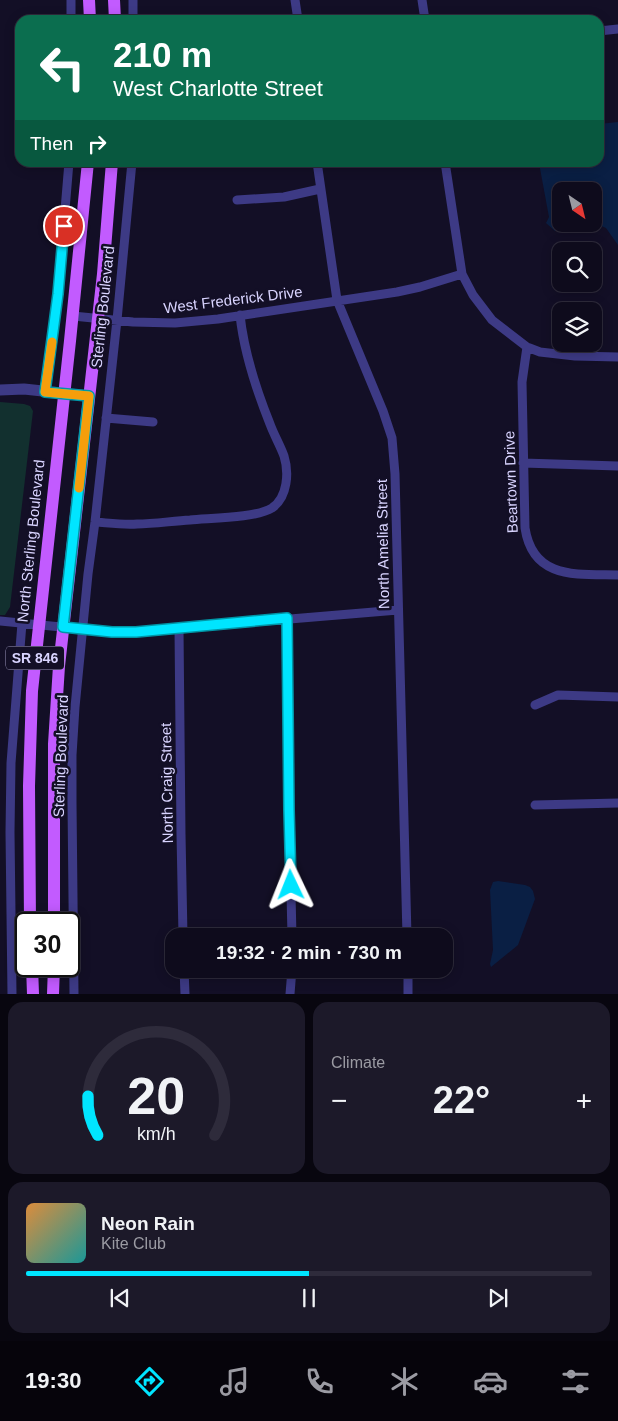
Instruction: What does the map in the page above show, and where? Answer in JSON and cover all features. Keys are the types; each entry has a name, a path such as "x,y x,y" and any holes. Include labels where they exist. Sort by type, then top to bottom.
{"main road":[{"path":"89,0 90,15"},
{"path":"114,0 115,15"},
{"name":"North Sterling Boulevard","path":"30,912 29,839 32,692 88,167"},
{"name":"SR 846","path":"54,912 54,744 63,627 107,235 112,167"},
{"path":"32,977 33,994"},
{"path":"53,994 54,977"}],"street":[{"path":"71,0 71,15"},
{"path":"133,0 133,15"},
{"path":"295,0 297,15"},
{"path":"422,0 424,15"},
{"path":"604,30 618,29"},
{"path":"45,392 58,294 69,167"},
{"name":"Sterling Boulevard","path":"74,994 72,755 82,629 117,320 132,167"},
{"name":"North Amelia Street","path":"318,167 337,300 383,411 392,438 395,474 407,928"},
{"path":"446,167 462,274 472,295 492,320 527,347 556,354 618,358"},
{"path":"237,200 284,197 320,189"},
{"name":"West Frederick Drive","path":"73,316 175,323 397,292 462,274"},
{"path":"95,522 137,524 240,515 260,512 272,507 280,500 285,489 287,476 284,456 251,374 242,336 240,315"},
{"name":"Beartown Drive","path":"527,347 522,382 525,528 527,541 531,551 540,561 558,572 618,575"},
{"path":"0,390 24,390 89,396"},
{"path":"106,418 153,422"},
{"path":"523,463 618,466"},
{"path":"0,621 112,632 179,629 287,618 398,610"},
{"path":"287,618 292,928"},
{"path":"12,994 11,763 22,623"},
{"name":"North Craig Street","path":"179,629 184,928"},
{"path":"535,705 558,696 618,697"},
{"path":"535,805 618,803"},
{"path":"184,978 185,994"},
{"path":"290,994 291,978"},
{"path":"408,978 408,994"}],"green space":[{"path":"0,402 24,404 30,406 33,411 10,607 5,615 0,615"}],"water":[{"path":"618,122 618,245 606,228 602,226 602,182 552,182 552,228 546,223 549,217 540,167 604,167 604,123"},
{"path":"498,881 530,887 535,899 518,945 491,967 493,950 490,890 493,882"}],"slow traffic":[{"path":"52,342 45,392 89,396 79,488"}],"route":[{"path":"64,226 58,294 45,392 89,396 63,627 112,632 136,632 287,618 291,885"}]}
